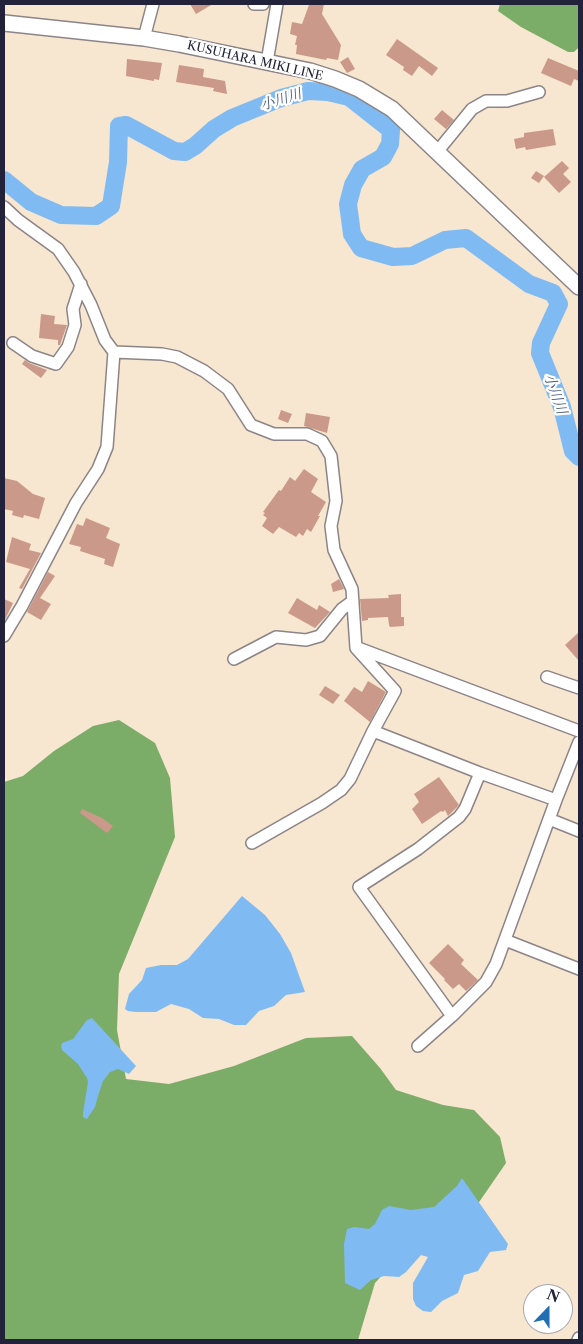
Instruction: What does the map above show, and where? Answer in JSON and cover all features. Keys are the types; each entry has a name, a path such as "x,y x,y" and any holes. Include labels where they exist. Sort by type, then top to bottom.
{"main road":[{"name":"KUSUHARA MIKI LINE","path":"4,23 144,38 179,44 326,76 359,90 392,109 579,287"}],"street":[{"path":"144,38 153,4"},
{"path":"254,4 263,4"},
{"path":"266,62 277,4"},
{"path":"438,152 472,109 486,101 507,101 538,92"},
{"path":"4,207 18,220 58,249 74,272 105,340 114,352 107,447 98,469 76,503 22,606 4,636"},
{"path":"13,343 32,356 56,364 68,347 75,325 73,309 80,284"},
{"path":"114,352 162,354 177,357 204,371 228,389 251,424 274,434 307,434 322,441 331,456 336,501 331,526 334,550 352,589 356,648 396,691 373,731 350,779 341,790 252,843"},
{"path":"234,659 276,637 306,640 320,636 342,609 353,601"},
{"path":"356,648 579,731"},
{"path":"547,677 579,688"},
{"path":"373,731 480,773 556,800"},
{"path":"418,1046 486,982 496,964 579,742"},
{"path":"452,1016 359,887 418,849 459,817 465,809 480,773"},
{"path":"549,819 579,830"},
{"path":"505,940 579,969"}],"green space":[{"path":"500,4 579,4 579,47 574,52 568,52 521,27 498,11"},
{"path":"119,720 155,743 170,778 175,837 119,974 117,1030 126,1079 169,1084 234,1066 306,1038 352,1036 396,1090 443,1105 474,1110 500,1137 506,1163 475,1208 405,1250 375,1283 358,1340 4,1340 4,782 23,776 54,751 93,726"}],"water":[{"path":"242,896 265,915 280,934 291,953 305,992 286,995 274,1006 259,1011 246,1025 234,1025 219,1019 203,1018 189,1009 171,1004 156,1012 136,1012 125,1009 129,994 142,980 146,968 161,965 177,965 188,959"},
{"path":"92,1018 136,1066 129,1074 118,1069 110,1072 103,1081 95,1107 87,1119 83,1117 83,1113 87,1078 78,1064 62,1050 61,1046 62,1043 73,1039 87,1020"},
{"path":"462,1178 508,1244 506,1250 490,1252 478,1271 464,1275 458,1293 442,1301 431,1312 423,1311 416,1306 413,1299 413,1283 428,1257 421,1255 399,1277 384,1276 371,1280 360,1290 345,1283 344,1244 347,1229 354,1227 369,1229 375,1224 382,1210 389,1206 411,1210 434,1207 457,1186"}],"building":[{"path":"190,4 213,4 196,14"},
{"path":"308,4 324,4 322,14 341,45 338,60 327,58 326,60 296,54 297,36 290,34 292,22 302,24"},
{"path":"397,39 438,68 432,76 419,66 412,76 403,70 404,67 386,55"},
{"path":"348,57 355,69 347,73 340,62"},
{"path":"548,58 579,71 579,81 574,79 571,86 541,73"},
{"path":"127,59 162,63 159,80 154,79 154,81 126,76"},
{"path":"179,65 204,69 203,77 225,81 227,94 213,91 214,88 176,82"},
{"path":"442,110 454,120 446,129 434,119"},
{"path":"553,129 556,145 526,150 525,147 516,149 514,139 524,137 524,133"},
{"path":"562,161 569,168 563,174 571,182 559,193 544,177"},
{"path":"536,171 544,176 539,183 531,178"},
{"path":"41,314 55,316 54,324 67,325 60,345 58,345 58,340 39,338"},
{"path":"25,360 47,370 41,378 22,364"},
{"path":"281,410 292,414 288,423 278,419"},
{"path":"306,413 330,417 327,433 304,426"},
{"path":"304,469 318,479 311,492 326,502 318,516 320,516 311,532 307,529 303,536 299,533 296,537 279,527 273,534 262,526 267,518 263,515 265,513 263,512 290,477 295,481"},
{"path":"4,478 17,481 33,494 45,498 39,519 24,515 23,518 12,515 13,511 4,509"},
{"path":"86,518 110,528 106,538 120,544 113,567 104,564 105,559 80,551 81,547 69,544 77,524 83,526"},
{"path":"12,537 31,544 29,550 41,553 22,589 19,588 30,569 6,562"},
{"path":"48,572 55,576 40,598 51,604 41,620 27,612"},
{"path":"339,579 344,589 333,592 331,584"},
{"path":"401,594 401,617 404,617 404,626 390,627 388,617 368,618 368,620 362,621 360,599 389,598 388,595"},
{"path":"297,598 317,610 319,605 330,612 315,628 288,613"},
{"path":"4,599 13,603 4,622"},
{"path":"579,632 579,661 565,645"},
{"path":"368,681 386,692 370,722 344,701 354,687 362,692"},
{"path":"325,686 340,695 333,704 319,695"},
{"path":"439,777 459,805 448,816 445,810 441,811 422,824 412,809 419,802 414,794"},
{"path":"82,809 102,818 113,826 107,833 80,813"},
{"path":"448,944 464,960 461,964 478,980 466,991 459,984 453,989 429,963"}],"waterway":[{"name":"小川川","path":"4,180 31,202 61,215 96,216 111,206 118,162 119,126 126,125 174,151 185,152 195,146 214,129 232,118 281,98 308,91 328,92 349,97 391,130 390,144 383,157 362,169 353,185 348,204 352,234 361,248 393,257 412,256 445,240 466,238 529,284 553,293 559,304 541,343 540,353 562,407 573,451 579,457"}]}
